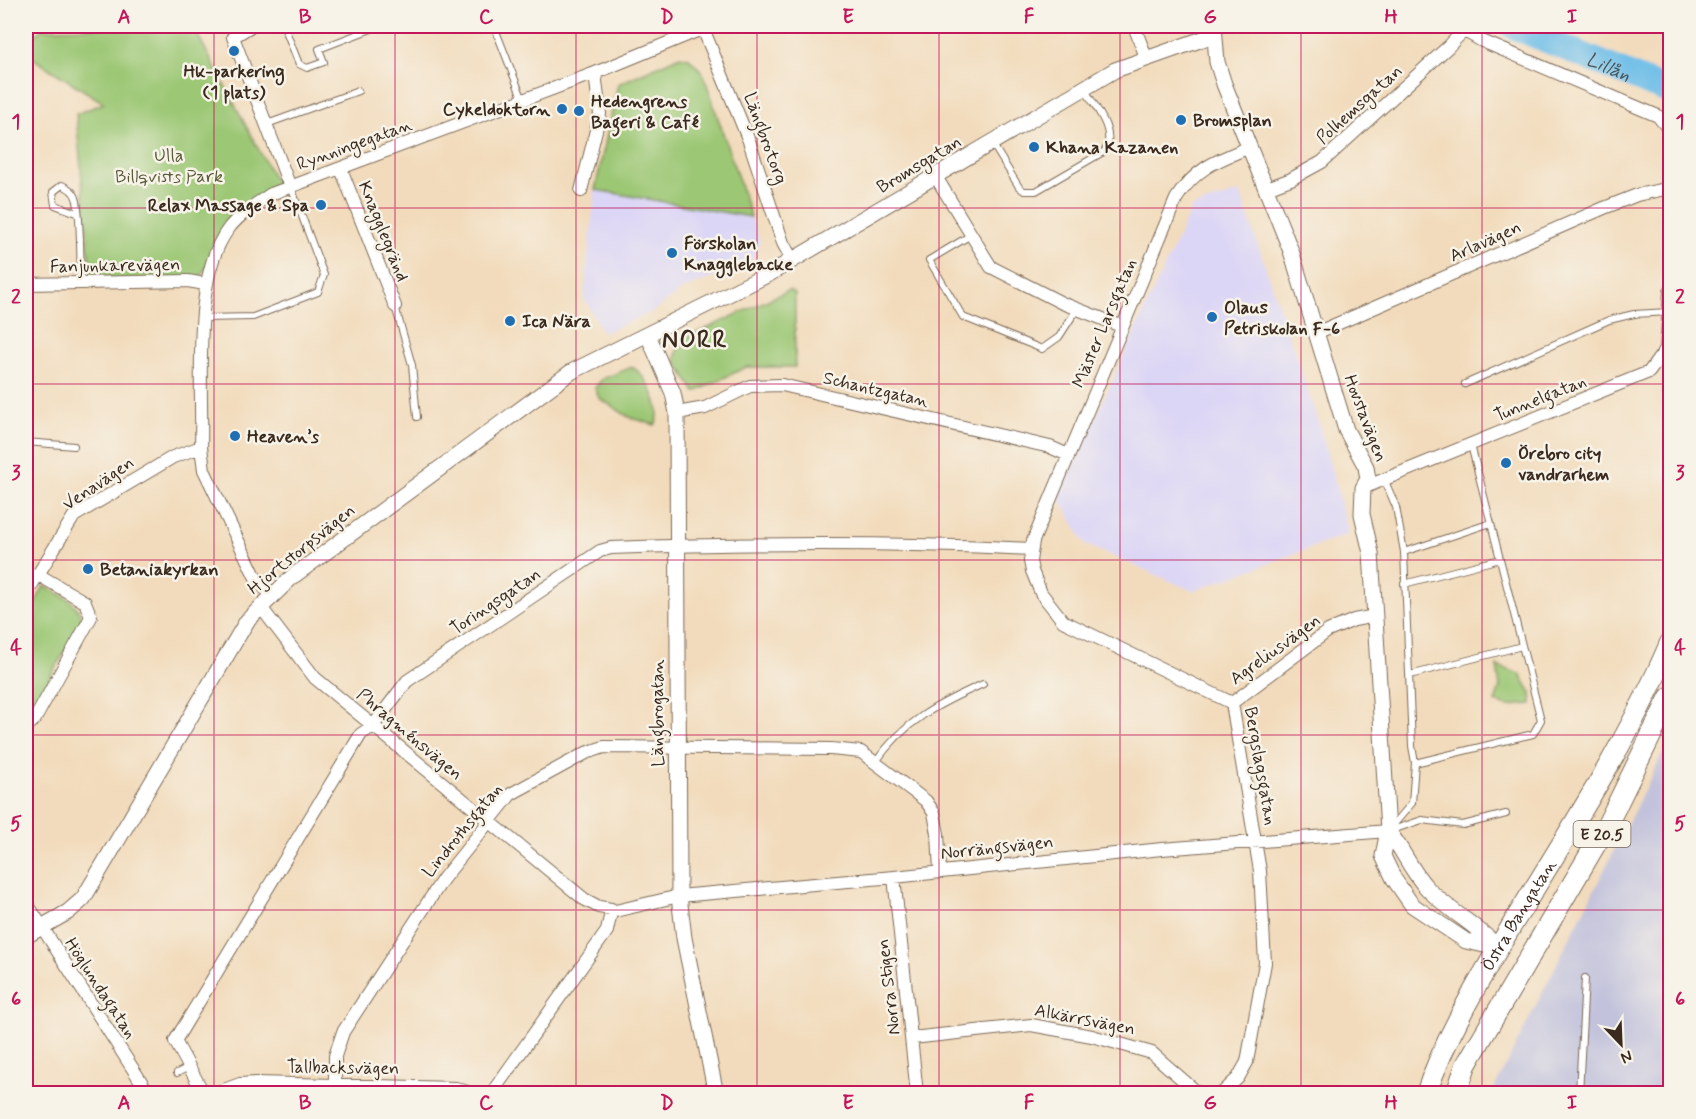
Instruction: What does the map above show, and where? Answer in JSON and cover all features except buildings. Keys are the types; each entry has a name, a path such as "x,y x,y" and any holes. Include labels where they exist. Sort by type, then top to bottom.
{"main road":[{"name":"Östra Bangatan","path":"1426,1094 1434,1069 1464,1009 1498,948 1615,754 1671,643"},
{"name":"Östra Bangatan","path":"1456,1094 1466,1065 1607,825 1671,697"},
{"path":"1498,948 1524,965"}],"street":[{"path":"251,26 233,37 290,187"},
{"name":"Rynningegatan","path":"201,447 205,284 218,247 229,228 256,204 290,187 595,73 705,26"},
{"name":"Längbrotorg","path":"705,26 749,141 783,243 793,261"},
{"path":"1134,26 1146,57"},
{"path":"1462,27 1658,116 1671,131"},
{"name":"Polhemsgatan","path":"1268,188 1292,179 1323,162 1462,27"},
{"name":"Bromsgatan","path":"648,335 793,261 1084,88 1146,57 1214,30"},
{"name":"Hovstavägen","path":"1214,30 1217,62 1268,188 1346,430 1366,467 1368,478 1363,489 1362,514 1371,553 1388,831 1383,856 1394,879 1412,905 1466,941 1498,948"},
{"path":"581,191 600,114 595,73"},
{"name":"Mäster Larsgatan","path":"1032,549 1121,326 1176,199 1186,183 1198,171 1250,147"},
{"name":"Knagglegränd","path":"341,169 395,306"},
{"path":"936,177 971,235 996,270 1077,309 1121,326"},
{"name":"Arlavägen","path":"1316,333 1604,208 1637,195 1671,188"},
{"name":"Fanjunkarevägen","path":"26,284 188,281 205,284"},
{"name":"Tunnelgatan","path":"1363,489 1648,372 1658,363 1666,350 1671,292"},
{"name":"Längbrogatan","path":"648,335 673,393 677,413 676,748 679,896 684,938 716,1094"},
{"name":"Hjortstorpsvägen","path":"26,936 83,899 234,642 272,595 554,383 594,359 648,335"},
{"name":"Schantzgatan","path":"677,413 705,408 750,386 782,385 1050,447 1068,455"},
{"path":"201,447 204,470 257,580 272,595"},
{"name":"Venavägen","path":"26,594 74,516 173,457 201,447"},
{"name":"Toringsgatan","path":"189,1067 175,1041 361,734 373,726 407,681 600,551 676,546 970,546 1032,549"},
{"name":"Bergslagsgatan","path":"1032,549 1032,571 1041,593 1062,621 1232,703 1255,840 1264,938 1262,992 1244,1072 1221,1094"},
{"path":"26,727 35,719 90,617 85,602 37,574"},
{"name":"Phragménsvägen","path":"261,606 315,678 584,899 599,908 611,909 611,912"},
{"name":"Agreliusvägen","path":"1232,703 1328,631 1354,620 1375,616"},
{"name":"Lindrothsgatan","path":"335,1084 335,1056 343,1032 443,879 487,821 511,794 586,753 604,747 853,750 861,752 926,801 934,813 940,871"},
{"path":"1388,831 1402,848 1413,869 1426,886 1455,913 1477,926 1498,948"},
{"name":"Norrängsvägen","path":"611,912 679,896 894,877 1255,840 1304,840 1388,831"},
{"name":"Norra Stigen","path":"894,877 917,1094"},
{"name":"Höglundagatan","path":"26,902 149,1094"},
{"path":"491,1094 607,931 611,912"},
{"name":"Alkärrsvägen","path":"912,1038 1031,1025 1092,1036 1152,1053 1199,1094"},
{"path":"189,1067 204,1094"},
{"name":"Tallbacksvägen","path":"213,1094 240,1084 256,1083 456,1088 473,1094"}],"lane":[{"path":"284,26 299,64 307,68 324,62 320,49 379,26"},
{"path":"494,26 523,100"},
{"path":"992,143 1019,187 1029,192 1036,191 1105,151 1109,138 1108,130 1084,88"},
{"path":"267,124 358,91"},
{"path":"77,213 55,205 53,192 62,185 69,189 76,198 77,213 81,284"},
{"path":"204,318 253,317 318,292 324,275 290,187"},
{"path":"971,235 929,260 963,317 1042,349 1059,337 1077,309"},
{"path":"395,306 412,366 417,417"},
{"path":"1465,384 1609,320 1634,314 1670,312"},
{"path":"26,442 74,446"},
{"path":"1415,763 1533,734 1541,720 1471,445"},
{"path":"1385,481 1396,507 1404,552 1412,746 1415,763 1412,803 1388,831"},
{"path":"1404,552 1491,523"},
{"path":"1404,584 1500,559"},
{"path":"1410,675 1522,646"},
{"path":"875,763 889,742 912,721 983,684"},
{"path":"1388,831 1422,820 1463,825 1506,814"},
{"path":"1579,1094 1585,978"},
{"path":"177,1073 189,1067"}],"shaded area":[{"name":"Förskolan Knagglebacke","path":"595,190 751,217 760,242 751,263 683,289 652,312 603,333 584,298"},
{"name":"Olaus Petriskolan F-6","path":"1240,192 1320,427 1349,534 1193,591 1085,544 1059,497 1192,207"},
{"path":"1670,739 1670,1093 1492,1093"}],"green space":[{"name":"Ulla Billqvists Park","path":"193,26 277,184 231,227 198,281 92,287 76,114 104,103 26,54 26,44 42,29"},
{"path":"680,56 689,58 703,73 751,217 595,190 618,84"},
{"path":"789,290 795,294 795,367 746,367 695,392 675,360 680,341"},
{"path":"632,367 648,384 656,402 658,411 655,425 629,417 599,398 595,388 602,379"},
{"path":"44,586 73,604 82,622 26,718 26,620"},
{"path":"1497,666 1520,674 1531,693 1532,704 1508,706 1495,702 1500,687"}],"waterway":[{"name":"Lillån","path":"1513,26 1670,92"}],"place":[{"name":"Hk-parkering (1 plats)","path":"234,51"},
{"name":"Cykeldoktorn","path":"562,109"},
{"name":"Hedengrens Bageri & Café","path":"579,111"},
{"name":"Bromsplan","path":"1181,120"},
{"name":"Khana Kazanen","path":"1034,147"},
{"name":"Relax Massage & Spa","path":"321,205"},
{"name":"Förskolan Knagglebacke","path":"672,253"},
{"name":"Olaus Petriskolan F-6","path":"1212,317"},
{"name":"Ica Nära","path":"510,321"},
{"name":"Heaven’s","path":"235,436"},
{"name":"Örebro city vandrarhem","path":"1506,463"},
{"name":"Betaniakyrkan","path":"88,569"}],"district":[{"name":"NORR","path":"695,339"}]}
